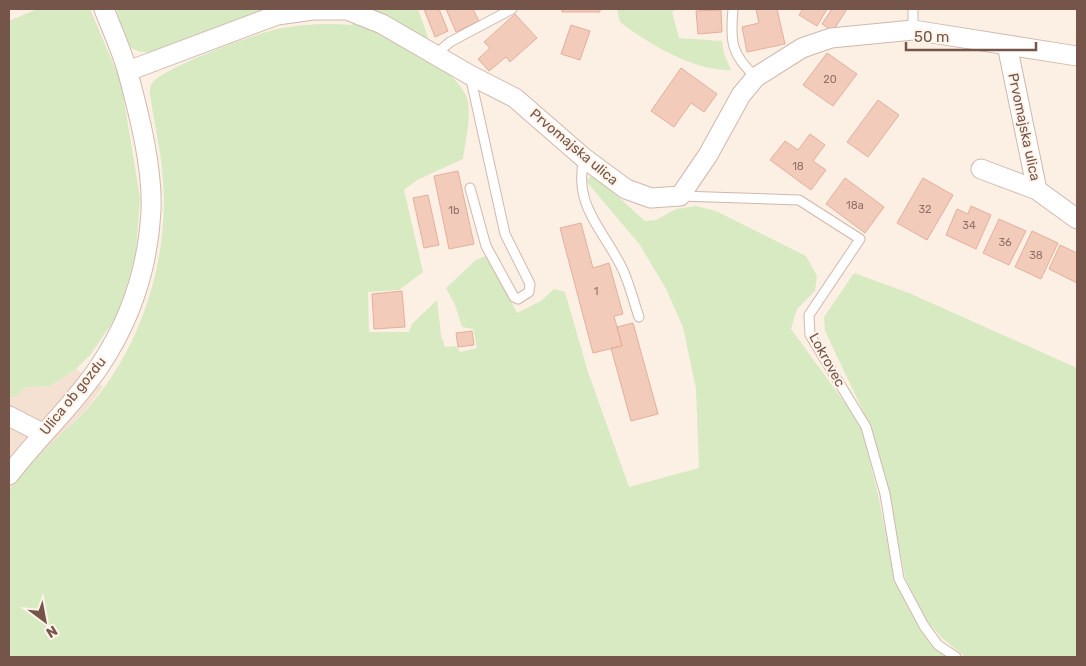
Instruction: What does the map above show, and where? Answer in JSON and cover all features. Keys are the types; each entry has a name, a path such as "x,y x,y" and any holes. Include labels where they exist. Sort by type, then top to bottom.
{"street":[{"name":"Ulica ob gozdu","path":"9,475 42,433 98,369 118,337 133,304 143,262 151,211 148,164 128,71 104,9"},
{"name":"Prvomajska ulica","path":"128,71 277,15 313,10 347,10 382,24 470,75 516,98 584,158 626,190 651,198 680,196"},
{"path":"680,196 708,156 741,95 756,77 802,48 831,38 913,30 1077,56"},
{"name":"Prvomajska ulica","path":"1007,44 1037,190 1077,219"},
{"path":"981,169 1037,190"},
{"path":"9,416 42,433"}],"lane":[{"path":"436,54 450,42 512,9"},
{"path":"733,9 731,34 735,55 743,66 756,77"},
{"path":"913,9 913,30"},
{"path":"470,75 505,234 530,284 530,292 523,298 518,299 514,297 486,246 470,188"},
{"path":"584,158 580,174 586,206 622,267 639,317"},
{"name":"Lokrovec","path":"680,196 799,200 860,239 809,315 810,334 866,427 884,494 899,578 924,626 938,645 956,657"}],"shaded area":[{"path":"76,369 103,387 87,408 9,492 9,398 15,397 26,387 52,386"}],"green space":[{"path":"37,9 90,9 121,82 140,198 136,252 120,311 91,354 76,369 51,386 26,387 15,397 9,398 9,21"},
{"path":"116,9 269,9 157,52 141,52 128,47"},
{"path":"367,9 418,9 428,37 424,40"},
{"path":"617,9 678,9 672,12 679,38 722,41 724,54 731,70 702,66 672,55 620,22"},
{"path":"356,22 403,43 438,64 463,89 469,109 463,159 417,180 404,190 423,272 399,290 368,292 369,332 409,332 412,324 437,300 441,335 445,347 456,346 460,352 477,348 473,329 462,327 455,305 446,288 476,260 488,255 517,313 541,301 554,289 565,292 588,372 629,487 699,468 696,389 683,327 666,289 640,245 586,181 593,174 645,221 656,220 676,209 696,206 716,211 806,256 817,276 815,291 797,309 791,329 861,425 879,499 895,582 918,626 931,645 947,657 9,657 9,492 25,471 45,449 78,419 106,385 136,331 156,272 164,211 162,169 150,94 152,83 165,73 197,58 235,42 270,31 308,25 351,25"},
{"path":"854,273 909,293 1077,368 1077,657 965,657 942,638 926,620 905,577 890,498 870,426 825,331 824,317"}],"building":[{"path":"424,9 439,9 448,31 435,37"},
{"path":"446,9 473,9 479,21 456,32"},
{"path":"562,9 600,9 600,12 562,12"},
{"path":"756,9 777,9 785,44 747,52 742,27 759,23"},
{"path":"803,9 827,9 817,26 799,15"},
{"path":"832,9 847,9 833,31 822,24"},
{"path":"721,10 722,32 698,34 696,11"},
{"path":"515,14 537,38 510,62 506,57 489,71 478,59 490,48 484,42"},
{"path":"571,25 590,31 580,60 561,54"},
{"path":"827,53 857,74 833,106 803,85"},
{"path":"681,68 717,94 704,112 691,103 674,127 651,111"},
{"path":"878,100 899,115 868,157 847,142"},
{"path":"810,134 825,145 813,161 826,170 811,190 770,160 785,141 798,150"},
{"path":"458,171 474,244 449,249 434,176"},
{"path":"845,178 884,207 865,233 826,204"},
{"path":"923,178 953,195 927,240 897,223"},
{"path":"428,195 439,245 424,248 413,198"},
{"path":"971,206 991,215 976,249 946,235 957,209 968,214"},
{"path":"999,219 1026,231 1009,265 983,253"},
{"path":"581,223 593,268 609,263 623,314 614,316 622,346 593,353 560,228"},
{"path":"1032,231 1058,243 1041,279 1015,267"},
{"path":"1060,245 1077,253 1077,283 1049,269"},
{"path":"402,291 405,327 374,329 372,294"},
{"path":"633,323 658,414 631,421 611,348 622,346 617,327"},
{"path":"472,331 474,345 458,347 456,333"}]}
